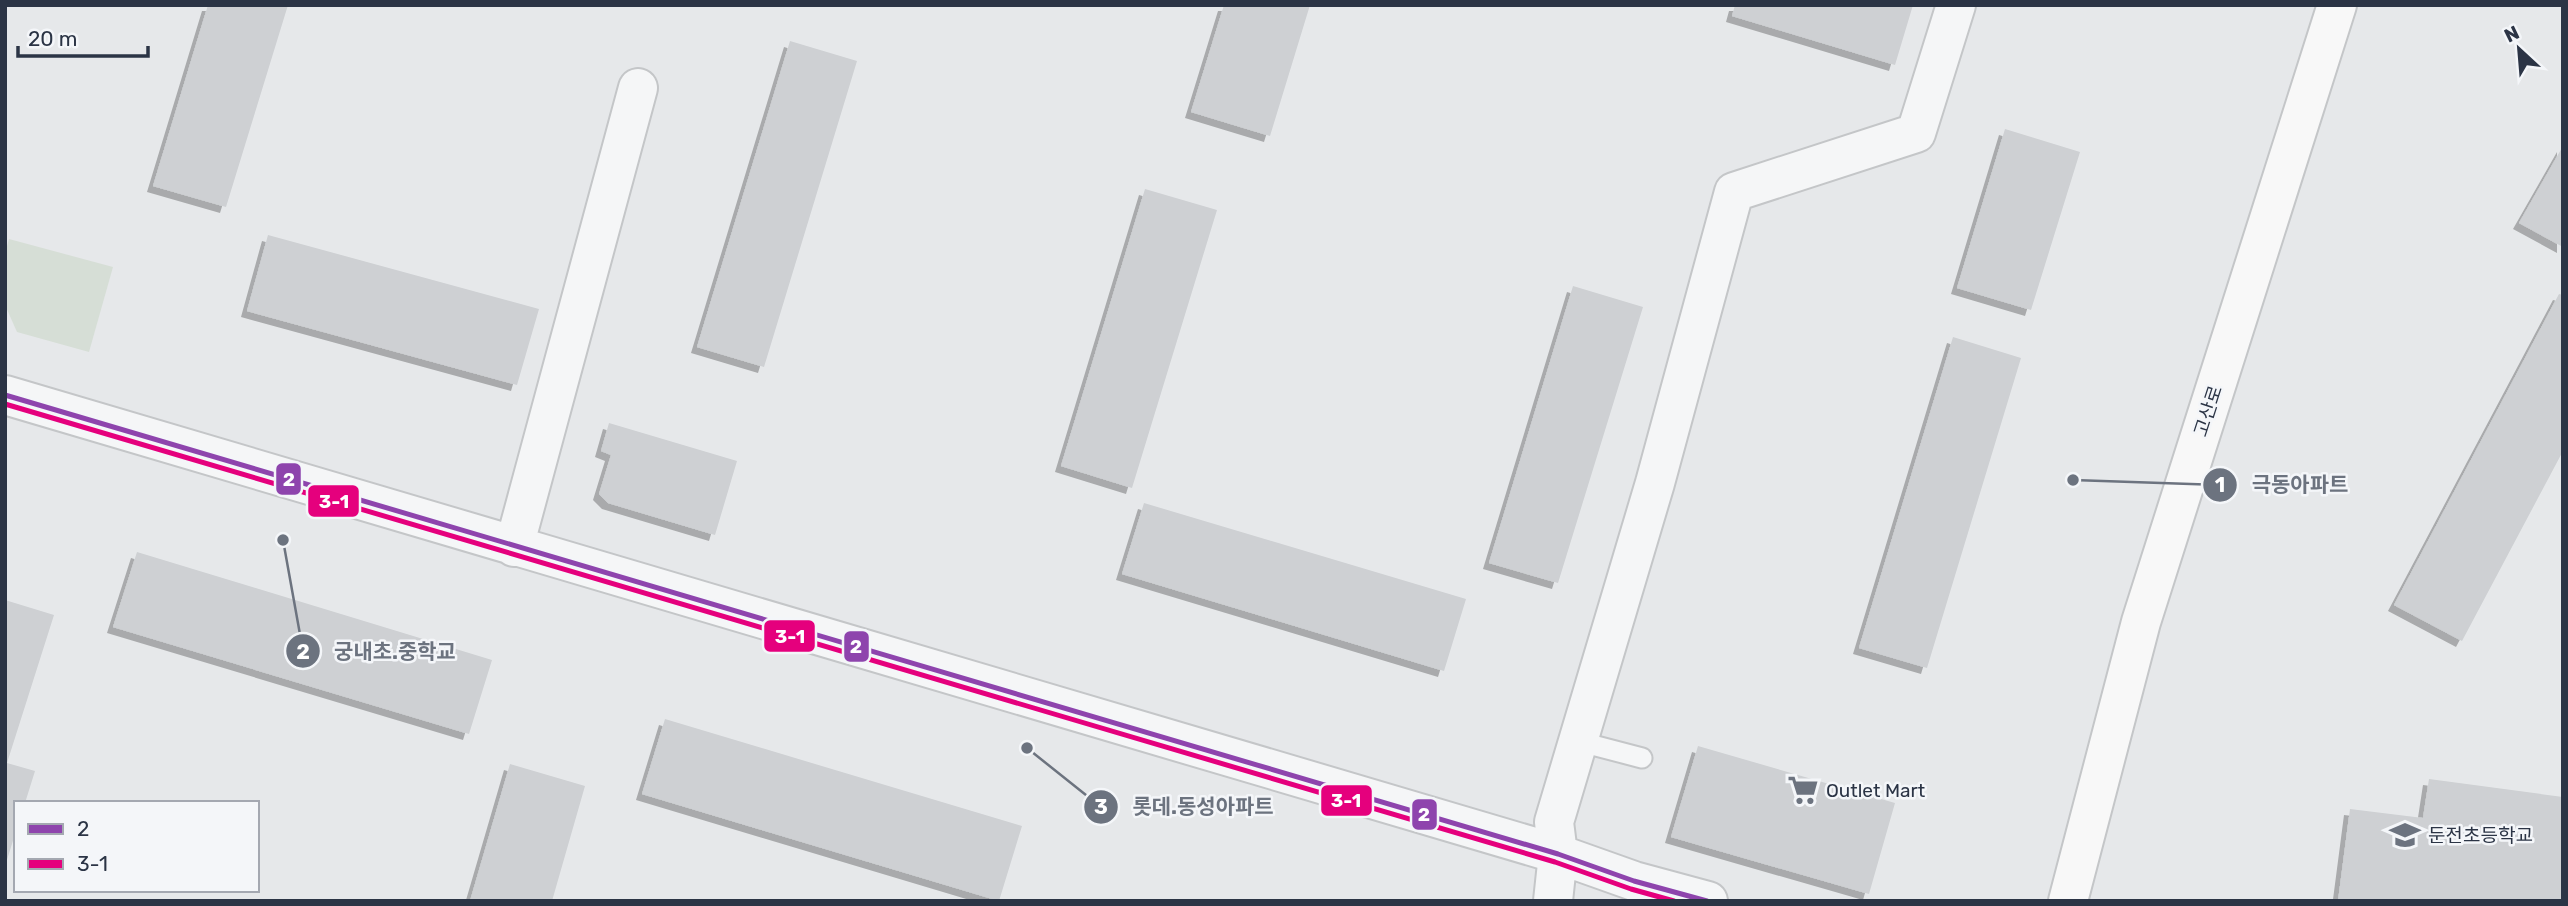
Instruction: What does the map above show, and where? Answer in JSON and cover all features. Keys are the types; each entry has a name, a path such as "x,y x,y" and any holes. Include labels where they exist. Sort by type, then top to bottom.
{"street":[{"path":"1553,901 1558,854 1554,822 1655,483 1734,192 1916,133 1956,5"},
{"name":"고산로","path":"2068,901 2141,622 2336,5"},
{"path":"514,547 638,88"},
{"path":"5,395 1558,854 1634,881 1708,901"}],"lane":[{"path":"1577,741 1642,758"}],"shaded area":[{"path":"9,239 113,267 89,352 17,332 5,305 5,253"}],"building":[{"path":"208,5 288,5 226,207 153,186"},
{"path":"1224,5 1310,5 1270,136 1191,112"},
{"path":"1735,5 1913,5 1895,65 1732,16"},
{"path":"790,41 857,61 764,367 697,347"},
{"path":"2005,129 2080,152 2031,310 1957,288"},
{"path":"2563,146 2563,247 2519,223"},
{"path":"1145,189 1217,210 1132,488 1061,466"},
{"path":"268,235 539,309 517,385 247,311"},
{"path":"1573,286 1643,307 1558,583 1489,563"},
{"path":"2559,294 2563,295 2563,451 2462,641 2394,605"},
{"path":"1953,337 2021,358 1927,668 1859,648"},
{"path":"609,423 737,461 715,535 608,503 599,494 611,455 601,451"},
{"path":"1144,503 1466,599 1444,671 1122,574"},
{"path":"137,552 492,660 469,734 113,627"},
{"path":"5,600 54,615 7,763 35,771 26,801 14,801 14,837 6,863"},
{"path":"665,719 1022,826 999,901 642,794"},
{"path":"1698,746 1895,803 1869,894 1671,837"},
{"path":"510,764 585,786 552,901 470,901"},
{"path":"2429,779 2563,797 2563,901 2338,901 2350,809 2423,818"}],"transit line":[{"name":"2","path":"5,395 1558,854 1634,881 1707,901"},
{"name":"3-1","path":"5,404 1555,862 1674,901"}],"place":[{"name":"극동아파트","path":"2073,480"},
{"name":"궁내초.중학교","path":"283,540"},
{"name":"롯데.동성아파트","path":"1027,748"},
{"name":"Outlet Mart","path":"1803,790"},
{"name":"둔전초등학교","path":"2405,835"}]}
